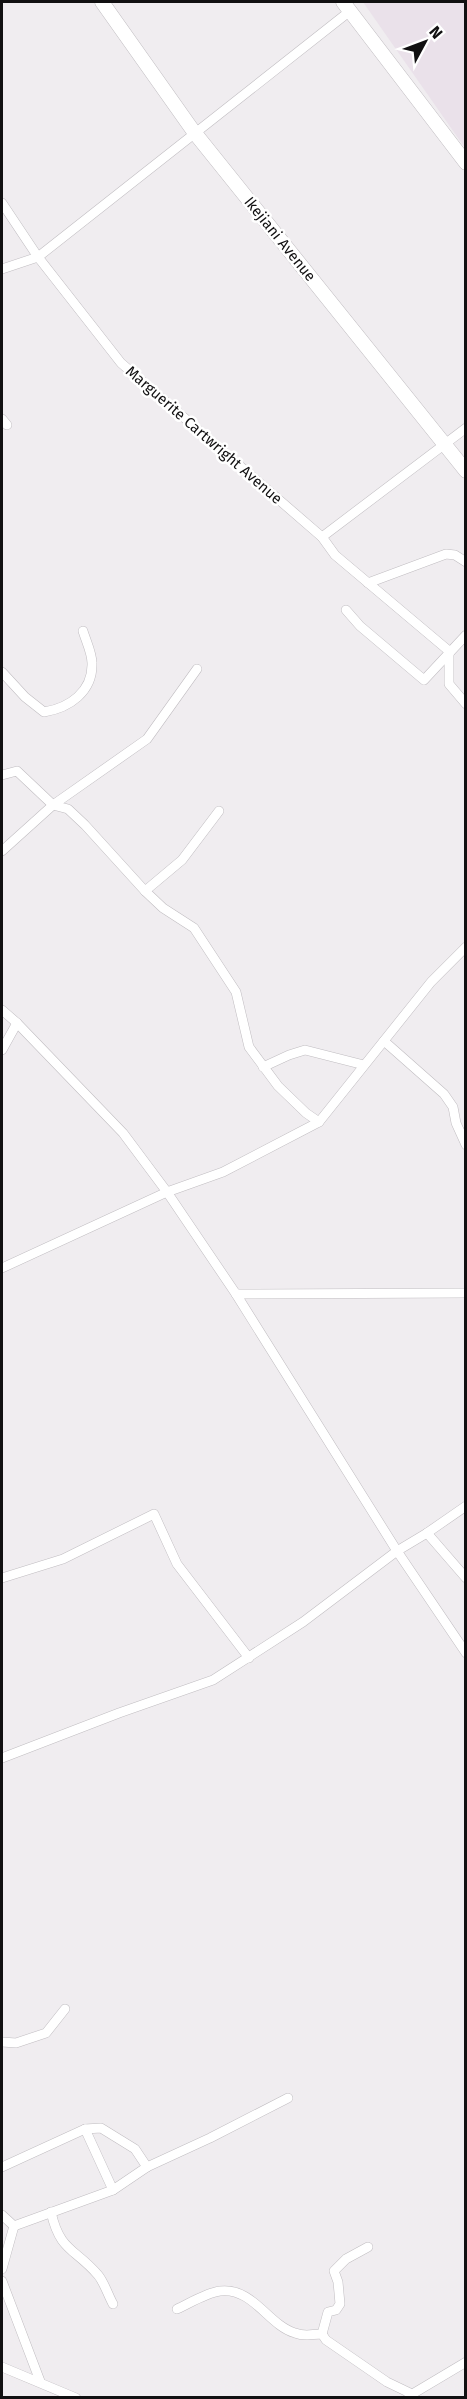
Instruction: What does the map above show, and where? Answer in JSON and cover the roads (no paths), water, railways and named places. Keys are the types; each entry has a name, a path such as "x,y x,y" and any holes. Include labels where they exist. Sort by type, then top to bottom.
{"street":[{"name":"Ikejiani Avenue","path":"102,2 194,132 465,471"},
{"path":"2,269 38,257 346,6 465,163"},
{"name":"Marguerite Cartwright Avenue","path":"2,203 38,257 121,363 322,537 335,555 449,651"},
{"path":"322,537 465,428"},
{"path":"368,582 446,554 455,555 465,562"},
{"path":"346,610 360,626 424,680 465,635"},
{"path":"2,672 25,697 44,712 57,710 75,700 89,681 92,663 82,631"},
{"path":"449,651 449,684 465,704"},
{"path":"2,851 52,806 147,739 198,669"},
{"path":"2,775 17,771 52,806 68,809 145,891 164,908 194,928 236,992 249,1047 278,1086 306,1113 319,1122"},
{"path":"145,891 182,860 219,811"},
{"path":"2,1268 167,1192 223,1172 319,1122 431,982 465,947"},
{"path":"2,1010 123,1133 167,1192 236,1294 397,1551 465,1653"},
{"path":"2,1050 17,1023"},
{"path":"384,1041 444,1094 453,1107 456,1123 465,1145"},
{"path":"263,1067 305,1050 364,1065"},
{"path":"236,1294 465,1293"},
{"path":"2,1758 213,1680 303,1622 397,1551 465,1506"},
{"path":"2,1578 63,1559 154,1514 177,1564 249,1658"},
{"path":"427,1533 465,1578"},
{"path":"2,2042 16,2043 46,2032 65,2009"},
{"path":"14,2226 113,2190 147,2167 288,2098"},
{"path":"2,2167 85,2129 101,2128 135,2149 147,2167"},
{"path":"85,2129 113,2190"},
{"path":"51,2212 55,2232 72,2253 98,2275 113,2304"},
{"path":"2,2215 14,2226"},
{"path":"2,2269 14,2226"},
{"path":"322,2334 328,2312 336,2310 340,2304 334,2271 346,2259 368,2247"},
{"path":"2,2281 40,2381"},
{"path":"177,2308 218,2291 228,2291 262,2308 281,2326 294,2333 309,2336 322,2334"},
{"path":"322,2334 327,2340 409,2396 465,2362"},
{"path":"2,2367 76,2397"}]}
